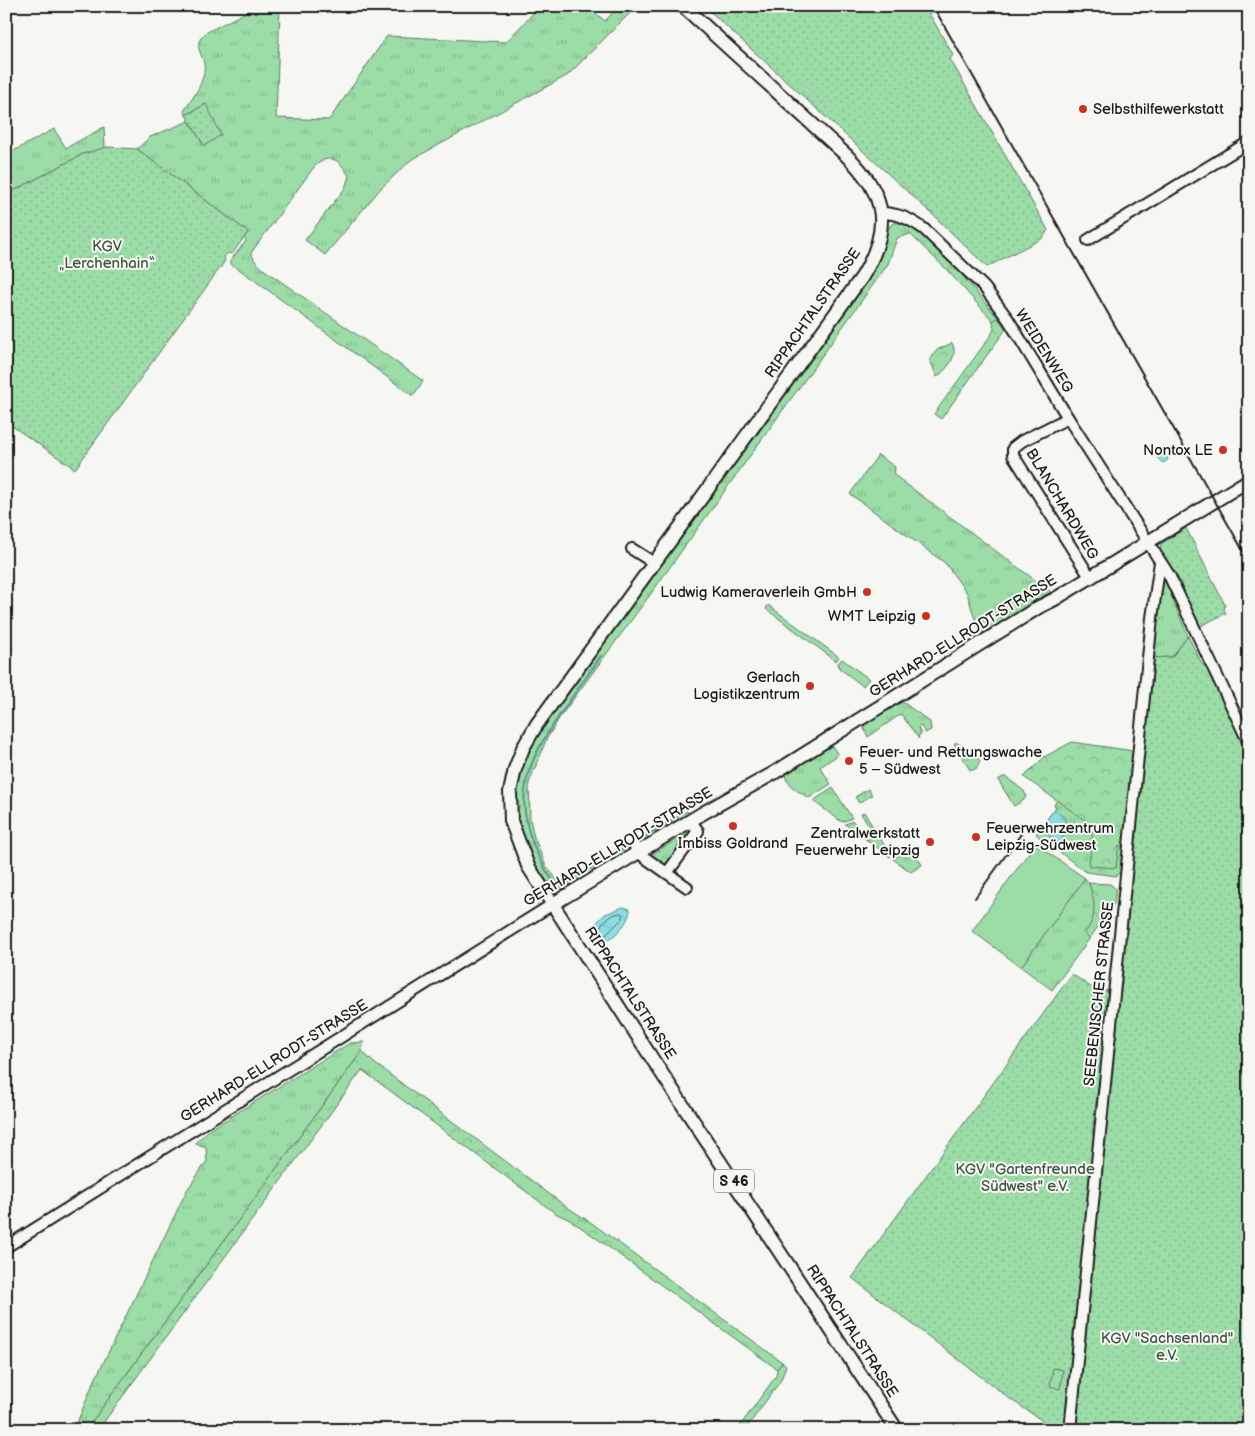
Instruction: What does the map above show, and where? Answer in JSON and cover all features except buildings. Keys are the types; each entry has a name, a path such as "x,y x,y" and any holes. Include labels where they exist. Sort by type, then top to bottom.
{"main road":[{"name":"RIPPACHTALSTRASSE","path":"683,6 857,165 866,176 873,188 881,213 881,230 878,245 873,259 862,277 538,724 515,769 510,792 511,822 528,866 653,1060 897,1430"},
{"name":"GERHARD-ELLRODT-STRASSE","path":"553,904 638,850 774,773 1014,622 1249,480"}],"street":[{"path":"1088,240 1249,142"},
{"name":"WEIDENWEG","path":"881,213 901,216 913,221 924,229 984,287 1008,319 1068,418 1169,575 1249,742"},
{"name":"BLANCHARDWEG","path":"1068,418 1013,448 1013,455 1090,577"},
{"path":"632,549 654,563"},
{"name":"SEEBENISCHER STRASSE","path":"1070,1430 1152,618 1160,562"},
{"path":"666,873 698,831 691,821"},
{"path":"638,850 687,887"},
{"name":"GERHARD-ELLRODT-STRASSE","path":"6,1247 553,904"}],"green space":[{"path":"258,6 280,6 276,118 329,120 387,36 506,42 540,6 587,6 605,21 619,6 637,6 568,75 411,160 381,188 325,255 305,240 345,188 349,176 342,165 329,159 320,162 314,167 251,253 255,261 263,269 423,381 413,396 230,264 230,261 246,241 244,237 248,232 137,149 150,137 189,121 204,146 206,104 186,115 184,111 203,77 204,66 198,47 199,42 207,32"},
{"path":"704,6 925,6 953,55 950,59 1048,230 1043,238 987,267 931,213"},
{"path":"206,104 221,135 204,146 186,115"},
{"path":"104,127 105,148 83,154 6,195 6,155 54,129 66,148"},
{"name":"KGV „Lerchenhain“","path":"107,147 137,149 248,232 232,254 228,253 224,257 225,261 75,469 6,422 6,195 83,154"},
{"path":"893,223 906,225 925,236 924,229 998,318 993,321 946,269 910,234 897,238 888,264 560,717 546,740 529,783 530,819 534,837 546,866 558,881 563,883 687,811 691,816 566,890 553,885 547,885 530,857 515,813 516,781 521,765 536,734 876,262 885,235"},
{"path":"998,318 1006,329 941,419 934,414 991,335 994,329 993,321"},
{"path":"952,343 954,353 951,362 937,377 930,360 937,350"},
{"path":"878,455 895,467 894,475 1051,592 984,634 977,626 967,593 945,563 850,494"},
{"path":"1186,528 1225,605 1224,610 1226,613 1199,627 1160,551 1161,544"},
{"path":"1161,571 1188,636 1172,657 1152,658"},
{"path":"768,605 839,657 836,661 766,609"},
{"path":"1188,636 1202,664 1209,670 1249,752 1249,1430 1056,1430 1010,1399 852,1278 1072,974 1095,990 1111,991 1092,1133 1104,1135 1152,658 1172,657"},
{"path":"842,659 869,679 863,686 839,668 838,663"},
{"path":"900,700 930,722 931,730 925,733 921,726 918,728 921,734 918,736 919,739 901,714 868,737 864,724"},
{"path":"956,742 978,758 980,761 977,768 970,770 954,744"},
{"path":"1072,742 1134,751 1125,849 1119,845 1116,868 1089,866 1093,826 1024,777 1044,757"},
{"path":"831,744 838,755 820,767 831,784 809,798 788,782 785,774"},
{"path":"1006,777 1024,791 1026,796 1024,800 1014,806 998,780"},
{"path":"833,788 852,818 842,822 813,801"},
{"path":"868,789 872,795 859,803 855,797"},
{"path":"1057,800 1125,849 1123,870 1116,876 1086,872 1036,834 1056,807 1054,805"},
{"path":"864,812 890,857 845,824 853,821 855,824 852,829 868,840 874,832 861,814"},
{"path":"688,832 691,835 665,869 648,857"},
{"path":"1035,844 1085,878 1021,967 972,931"},
{"path":"912,848 922,865 911,872 893,859"},
{"path":"1085,878 1091,888 1094,907 1094,919 1090,928 1084,934 1090,938 1052,990 1021,967"},
{"path":"1089,883 1110,884 1116,889 1114,904 1090,938 1084,934 1092,922 1094,910"},
{"path":"364,1042 362,1051 86,1430 74,1430 92,1386 187,1190 207,1161 206,1147 195,1143 209,1130 350,1043"},
{"path":"362,1051 373,1062 564,1205 593,1224 782,1362 777,1369 592,1235 570,1220 555,1213 362,1070 98,1430 86,1430"},
{"path":"782,1362 786,1365 781,1380 745,1430 737,1430 776,1376 777,1369"},
{"path":"1053,1368 1063,1370 1060,1389 1050,1386"}],"water":[{"path":"1152,447 1161,448 1168,460 1163,463 1149,450"},
{"path":"1054,810 1065,818 1062,845 1040,829"},
{"path":"623,907 630,909 625,924 613,937 604,942 596,932 595,924 605,914"}],"waterway":[{"path":"601,656 551,728 532,764 526,782 524,800 531,839 547,872 553,880 563,884 675,819"}],"railway":[{"path":"933,6 1249,561"},
{"path":"975,898 1021,834"}],"place":[{"name":"Selbsthilfewerkstatt","path":"1083,109"},
{"name":"Nontox LE","path":"1223,450"},
{"name":"Ludwig Kameraverleih GmbH","path":"867,592"},
{"name":"WMT Leipzig","path":"926,616"},
{"name":"Gerlach Logistikzentrum","path":"810,686"},
{"name":"Feuer- und Rettungswache 5 – Südwest","path":"849,761"},
{"name":"Imbiss Goldrand","path":"733,826"},
{"name":"Feuerwehrzentrum Leipzig-Südwest","path":"976,837"},
{"name":"Zentralwerkstatt Feuerwehr Leipzig","path":"930,842"}],"park label":[{"name":"KGV \"Gartenfreunde Südwest\" e.V.","path":"1025,1178"},
{"name":"KGV \"Sachsenland\" e.V.","path":"1167,1346"}]}
